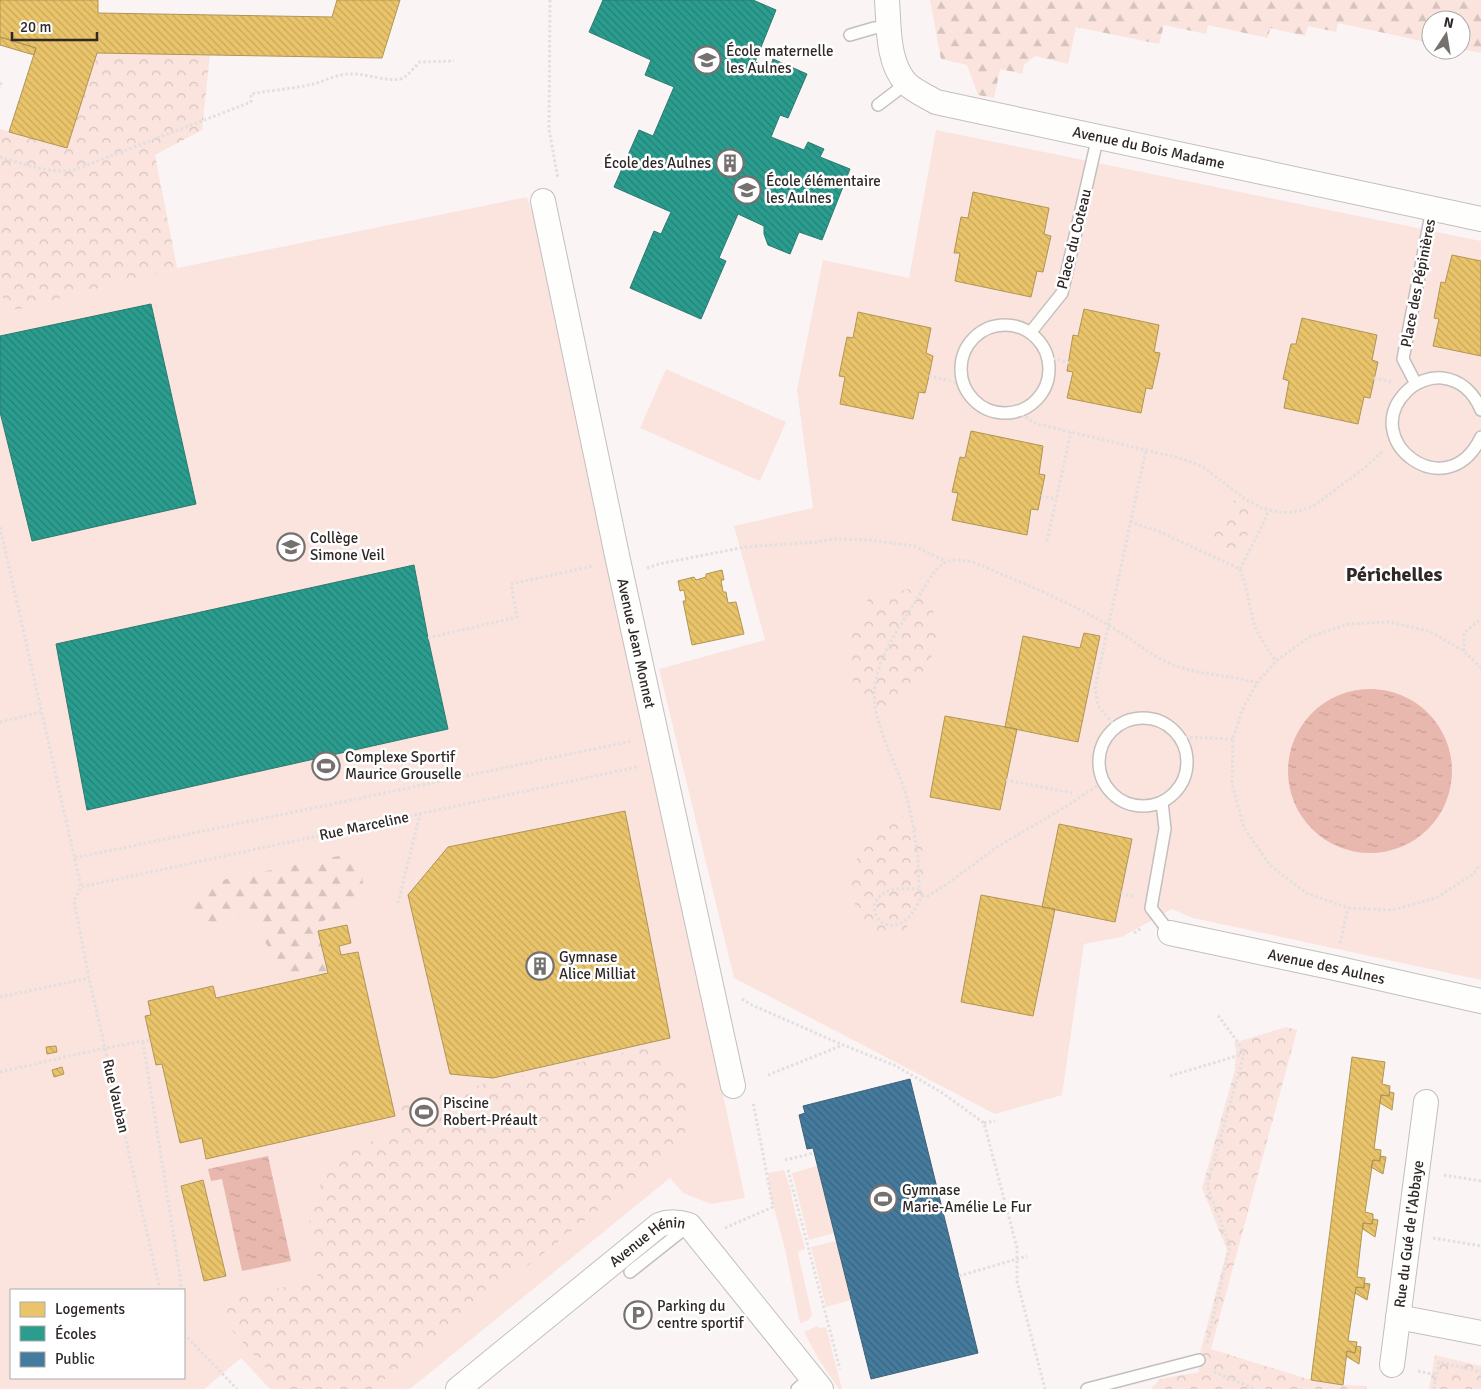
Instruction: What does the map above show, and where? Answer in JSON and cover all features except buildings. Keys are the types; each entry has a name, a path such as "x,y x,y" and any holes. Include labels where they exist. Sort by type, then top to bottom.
{"street":[{"name":"Avenue du Bois Madame","path":"887,0 891,44 894,62 899,74 906,83 919,93 936,102 1481,219"},
{"name":"Avenue Jean Monnet","path":"543,201 656,736 733,1086"},
{"name":"Avenue des Aulnes","path":"1170,933 1481,1001"},
{"name":"Rue du Gué de l'Abbaye","path":"1403,1368 1398,1317 1426,1102"},
{"name":"Avenue Hénin","path":"458,1389 659,1225 666,1222 676,1222 695,1232 810,1385"},
{"path":"1398,1317 1481,1333"}],"lane":[{"path":"850,35 874,28 889,27"},
{"path":"878,104 906,83"},
{"name":"Place du Coteau","path":"1030,333 1062,293 1098,136"},
{"name":"Place des Pépinières","path":"1416,384 1403,359 1432,209"},
{"path":"1004,325 1017,327 1030,333 1041,343 1048,357 1050,371 1047,385 1040,397 1030,406 1017,412 1004,414 979,406 963,384 960,371 962,357 968,344 978,334 990,328 1004,325"},
{"path":"1481,410 1475,397 1466,388 1454,381 1435,378 1416,384 1402,395 1393,417 1396,440 1402,450 1421,465 1433,468 1445,468 1457,464 1468,457 1476,448 1481,437"},
{"path":"1143,718 1157,720 1170,727 1180,738 1186,751 1187,766 1184,781 1175,794 1162,802 1149,806 1135,806 1122,802 1111,793 1103,782 1099,767 1100,752 1106,738 1116,727 1128,720 1143,718"},
{"path":"1162,802 1165,829 1151,908 1170,933"},
{"path":"630,1272 695,1232"},
{"path":"1087,1389 1199,1360"}],"path":[{"path":"0,157 49,170 64,172 74,170 251,102 251,94 310,84 350,74 400,79 420,62 454,61"},
{"path":"0,83 2,84 0,88"},
{"path":"1048,357 1069,363"},
{"path":"929,376 963,384"},
{"path":"1017,412 1037,424 1183,459 1203,467 1245,499 1262,508 1283,513 1312,507 1363,469 1396,440"},
{"path":"1047,541 1071,432"},
{"path":"1116,727 1098,706 1095,688 1146,450"},
{"path":"1041,496 1056,499"},
{"path":"1240,569 1262,528 1269,510"},
{"path":"1130,522 1158,531 1240,569 1246,582 1254,624 1261,640 1276,661"},
{"path":"0,527 82,887"},
{"path":"428,638 517,617 510,584 659,564 745,547 836,540 870,540 914,546 945,561"},
{"path":"922,896 919,889 918,860 907,795 885,742 875,706 874,685 880,665 892,640 928,582 945,561 954,559 970,561 1022,582 1108,625 1159,658 1186,670 1240,678 1257,683"},
{"path":"1464,651 1464,633 1481,619"},
{"path":"1481,668 1464,651 1429,631 1389,622 1348,624 1309,637 1276,661 1257,683 1242,710 1233,739 1232,784 1244,828 1270,865 1306,893 1348,908 1392,910 1436,898 1472,874 1481,864"},
{"path":"0,722 42,712"},
{"path":"75,858 656,736"},
{"path":"1180,738 1233,739"},
{"name":"Rue Marceline","path":"82,887 662,762"},
{"path":"1006,780 1072,793"},
{"path":"922,896 928,896 997,847 1103,782"},
{"path":"398,903 420,814"},
{"name":"Rue Vauban","path":"82,887 74,901 89,978 160,1289"},
{"path":"919,889 891,890 876,901 875,915 882,923 889,926 897,925 908,919 922,896"},
{"path":"1335,968 1348,908"},
{"path":"0,998 89,978"},
{"path":"709,979 752,1006 894,1065 941,1092 984,1123 1017,1248 1017,1280 1045,1389"},
{"path":"1217,1014 1244,1054 1207,1186 1230,1246 1205,1351 1199,1360 1204,1368 1255,1389"},
{"path":"0,1072 105,1048 150,1040"},
{"path":"143,1042 181,1282 180,1289"},
{"path":"768,1075 843,1045"},
{"path":"1170,1076 1244,1054"},
{"path":"695,1232 773,1207 752,1100"},
{"path":"984,1123 995,1121"},
{"path":"785,1160 814,1153"},
{"path":"788,1170 841,1372"},
{"path":"1439,1174 1481,1181"},
{"path":"1429,1238 1481,1246"},
{"path":"959,1276 1027,1256"},
{"path":"185,1335 237,1389"},
{"path":"1434,1389 1439,1362 1481,1372"},
{"path":"1403,1368 1436,1375"}],"green space":[{"path":"930,0 1481,0 1481,53 1471,51 1471,10 1421,10 1421,41 1338,23 1336,32 1308,26 1305,36 1270,28 1268,38 1208,25 1206,34 1164,25 1159,44 1076,27 1068,64 1035,56 1024,65 1022,74 1000,69 994,98 978,95 967,65 941,59"},
{"path":"97,53 210,55 202,130 155,155 177,268 16,310 0,295 0,129 67,148"},
{"path":"936,130 1481,241 1481,980 1193,918 1172,909 1122,937 1084,944 1062,1095 995,1114 734,978 659,669 765,640 734,526 813,508 797,390 823,260 909,278"},
{"name":"Complexe Sportif Maurice Grouselle","path":"527,197 534,218 624,627 745,1198 711,1204 683,1193 670,1178 410,1389 270,1389 241,1358 204,1389 0,1389 0,295 16,310 177,268"},
{"path":"666,369 786,422 760,481 640,428"},
{"path":"1233,500 1251,508 1246,520 1252,523 1245,541 1240,539 1233,553 1209,543 1216,527 1221,528"},
{"path":"908,589 931,599 938,638 926,672 912,695 895,705 875,706 853,689 852,635 868,599"},
{"path":"889,813 903,817 921,834 928,896 899,937 878,935 860,924 850,871 871,835"},
{"path":"353,853 361,865 363,884 360,897 317,925 328,973 285,983 269,948 258,931 258,917 247,911 229,920 215,934 197,923 191,906 200,889 208,883"},
{"path":"1286,1027 1297,1030 1211,1349 1311,1380 1343,1385 1367,1386 1366,1389 1151,1389 1160,1379 1199,1372 1199,1357 1227,1250 1202,1188 1235,1069 1236,1049 1234,1043"},
{"path":"639,1049 655,1051 666,1057 682,1076 687,1088 689,1113 687,1126 679,1144 674,1150 372,1389 285,1389 209,1305 318,1279 310,1227 310,1210 314,1197 333,1167 349,1152 367,1143 402,1135 394,1106"},
{"path":"817,1166 834,1233 809,1240 792,1173"},
{"path":"784,1170 791,1190 805,1249 798,1253 812,1315 809,1320 800,1323 784,1245 770,1193 768,1173"},
{"path":"836,1241 851,1300 826,1307 811,1247"},
{"path":"817,1326 819,1328 826,1327 842,1389 839,1389 819,1360 804,1332"},
{"path":"1435,1355 1481,1366 1481,1389 1429,1389"}],"water":[{"path":"1378,689 1394,692 1409,698 1434,719 1443,732 1449,747 1452,771 1451,787 1443,810 1422,835 1409,844 1394,850 1362,853 1346,850 1324,840 1301,817 1289,787 1288,763 1291,747 1301,725 1324,702 1354,690"},
{"path":"268,1156 291,1261 242,1271 222,1179 211,1181 208,1169"}],"place":[{"name":"École maternelle les Aulnes","path":"707,60"},
{"name":"École des Aulnes","path":"730,163"},
{"name":"École élémentaire les Aulnes","path":"747,190"},
{"name":"Collège Simone Veil","path":"291,547"},
{"name":"Complexe Sportif Maurice Grouselle","path":"326,766"},
{"name":"Gymnase Alice Milliat","path":"540,966"},
{"name":"Piscine Robert-Préault","path":"424,1112"},
{"name":"Gymnase Marie-Amélie Le Fur","path":"883,1199"},
{"name":"Parking du centre sportif","path":"638,1315"}],"district":[{"name":"Périchelles","path":"1394,574"}]}
